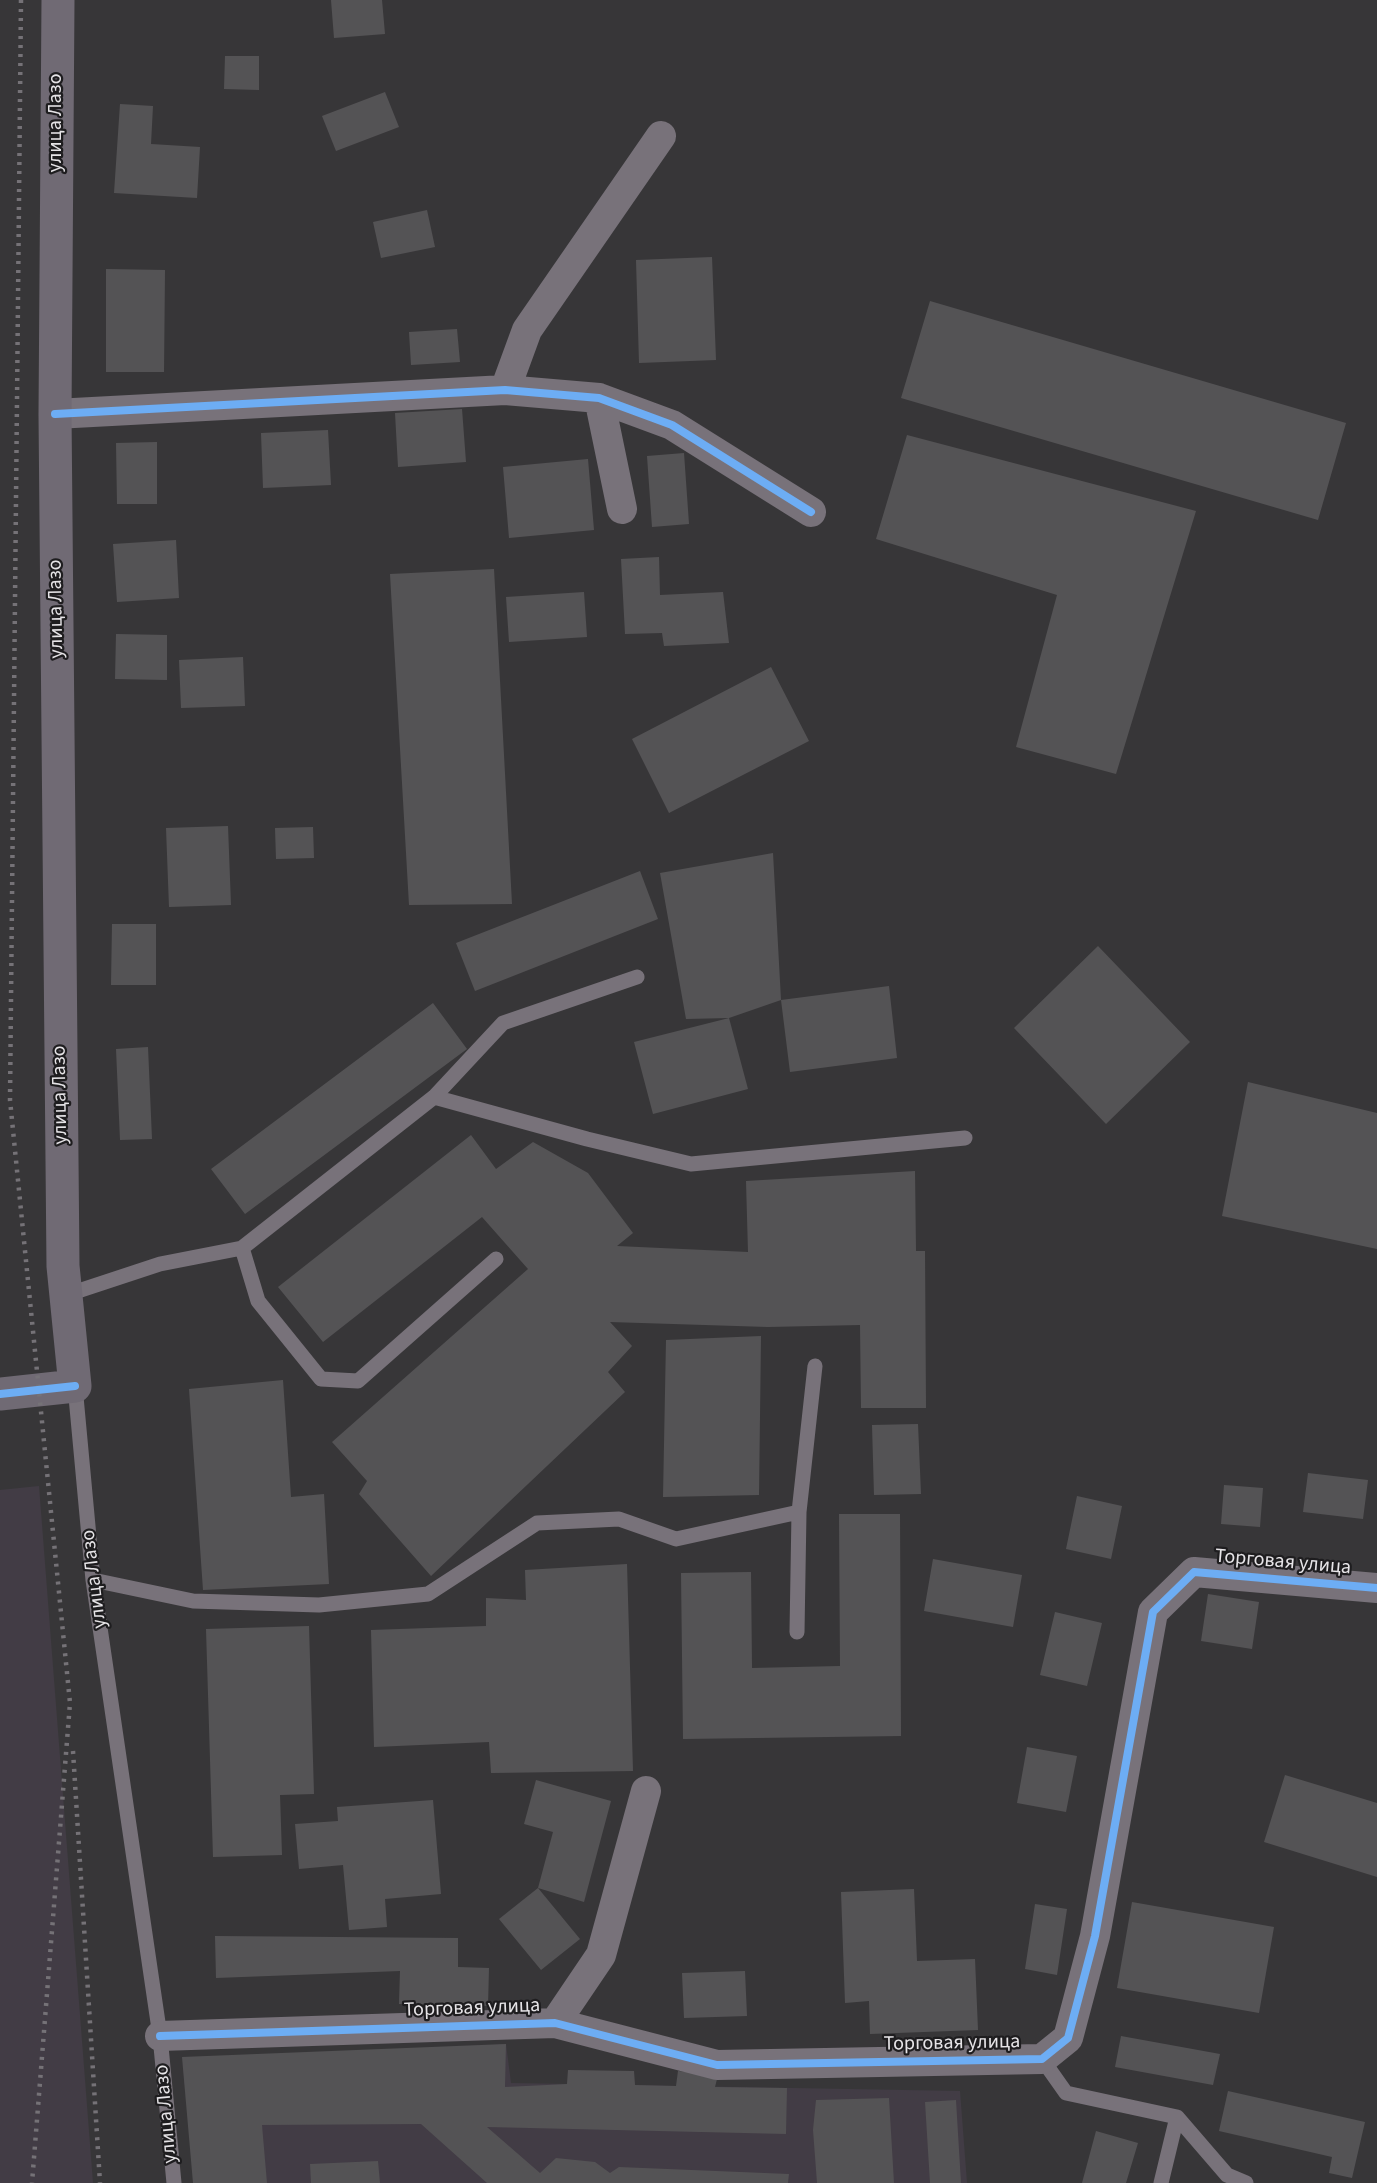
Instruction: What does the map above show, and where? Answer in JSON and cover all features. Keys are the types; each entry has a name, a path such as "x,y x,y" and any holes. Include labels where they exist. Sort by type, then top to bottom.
{"main road":[{"name":"улица Лазо","path":"58,0 55,414 63,1266 75,1386"},
{"path":"0,1394 75,1386"}],"street":[{"path":"505,390 527,330 661,136"},
{"path":"55,414 505,390 599,398 672,425 811,512"},
{"path":"599,398 622,509"},
{"name":"Торговая улица","path":"160,2036 555,2023 717,2065 1042,2059 1068,2038 1095,1936 1153,1612 1194,1572 1377,1588"},
{"path":"555,2023 601,1955 646,1791"}],"lane":[{"path":"66,1295 160,1264 242,1248 434,1097 503,1023 637,977"},
{"path":"434,1097 587,1139 691,1164 965,1138"},
{"path":"242,1248 258,1301 321,1379 358,1381 496,1259"},
{"path":"797,1632 800,1512 815,1365"},
{"name":"улица Лазо","path":"75,1386 93,1580 160,2036 174,2183"},
{"path":"93,1580 193,1601 319,1605 428,1594 537,1523 619,1519 676,1539 800,1512"},
{"path":"1042,2059 1066,2093 1177,2117 1227,2175 1246,2183"},
{"path":"1161,2183 1177,2117"}],"shaded area":[{"path":"39,1486 93,2183 0,2183 0,1490"},
{"path":"506,2044 511,2083 960,2091 967,2183 195,2183 183,2067"}],"building":[{"path":"331,0 382,0 385,34 334,38"},
{"path":"225,56 259,56 259,90 224,89"},
{"path":"385,92 399,127 336,151 322,116"},
{"path":"120,104 153,106 151,144 200,147 197,198 114,193"},
{"path":"427,210 435,247 381,258 373,222"},
{"path":"712,257 716,360 639,363 636,260"},
{"path":"106,269 165,270 164,372 106,372"},
{"path":"930,301 1346,423 1318,520 901,398"},
{"path":"457,329 460,362 411,365 409,332"},
{"path":"462,409 466,462 398,467 395,413"},
{"path":"328,430 331,485 263,488 261,433"},
{"path":"907,435 1196,511 1116,774 1016,747 1057,595 876,539"},
{"path":"157,442 157,504 117,504 116,443"},
{"path":"684,453 689,524 652,527 647,456"},
{"path":"588,459 594,530 509,538 503,467"},
{"path":"176,540 179,598 117,602 113,544"},
{"path":"659,557 660,595 723,592 729,643 664,646 662,633 625,634 621,559"},
{"path":"494,569 512,904 409,905 390,574"},
{"path":"584,592 587,637 509,642 506,597"},
{"path":"116,634 167,635 167,680 115,679"},
{"path":"243,657 245,706 181,708 179,660"},
{"path":"771,667 809,741 669,813 632,739"},
{"path":"228,826 231,905 169,907 166,828"},
{"path":"313,827 314,858 276,859 275,828"},
{"path":"773,853 781,1000 729,1018 686,1019 660,873"},
{"path":"640,871 658,919 475,991 456,943"},
{"path":"112,924 156,924 156,985 111,985"},
{"path":"1098,946 1190,1042 1106,1124 1014,1028"},
{"path":"889,986 897,1058 790,1072 781,1000"},
{"path":"433,1003 467,1049 245,1214 211,1169"},
{"path":"729,1018 748,1089 653,1114 634,1042"},
{"path":"148,1047 152,1139 120,1140 116,1049"},
{"path":"1248,1082 1377,1113 1377,1249 1222,1216"},
{"path":"471,1135 496,1169 533,1142 588,1173 633,1233 617,1246 748,1252 746,1181 915,1171 916,1251 925,1251 926,1408 861,1408 860,1325 768,1327 610,1322 632,1346 608,1372 625,1392 431,1576 359,1494 367,1481 332,1442 528,1269 482,1217 323,1342 278,1287"},
{"path":"761,1336 759,1495 663,1497 666,1340"},
{"path":"283,1380 291,1497 324,1494 329,1584 203,1590 189,1389"},
{"path":"918,1424 921,1494 874,1495 872,1425"},
{"path":"1308,1473 1368,1480 1363,1519 1303,1512"},
{"path":"1224,1485 1263,1488 1260,1527 1221,1524"},
{"path":"1077,1496 1122,1506 1111,1559 1066,1549"},
{"path":"839,1514 900,1514 901,1736 683,1739 681,1573 751,1572 752,1668 840,1666"},
{"path":"933,1559 1022,1575 1013,1627 924,1611"},
{"path":"627,1564 633,1771 491,1773 489,1742 374,1747 371,1630 486,1626 486,1598 526,1600 525,1570"},
{"path":"1208,1594 1259,1602 1252,1649 1201,1641"},
{"path":"1055,1612 1102,1623 1087,1686 1040,1675"},
{"path":"309,1626 314,1794 280,1795 282,1855 213,1857 206,1629"},
{"path":"1027,1747 1077,1756 1066,1812 1017,1803"},
{"path":"1285,1775 1377,1803 1377,1877 1264,1842"},
{"path":"536,1780 611,1801 584,1902 538,1888 553,1832 524,1824"},
{"path":"433,1800 441,1894 385,1899 387,1927 349,1930 343,1865 299,1869 295,1824 338,1821 337,1807"},
{"path":"538,1888 580,1939 541,1970 499,1919"},
{"path":"914,1889 917,1961 975,1959 978,2030 870,2034 869,2001 845,2003 841,1892"},
{"path":"1132,1902 1274,1927 1259,2013 1117,1988"},
{"path":"1035,1904 1067,1909 1057,1975 1025,1969"},
{"path":"215,1936 458,1938 458,1967 489,1968 488,2006 399,2004 400,1971 216,1978"},
{"path":"745,1971 747,2016 684,2018 682,1973"},
{"path":"1121,2036 1220,2054 1213,2085 1115,2067"},
{"path":"506,2044 505,2087 567,2084 568,2070 634,2071 635,2085 676,2086 678,2071 718,2075 715,2087 787,2088 786,2134 487,2127 540,2173 556,2158 595,2162 610,2173 619,2167 789,2174 788,2183 487,2183 421,2124 262,2125 267,2183 193,2183 182,2057"},
{"path":"1228,2091 1365,2122 1352,2178 1329,2173 1332,2157 1219,2131"},
{"path":"889,2098 894,2183 817,2183 813,2130 816,2100"},
{"path":"956,2100 961,2183 930,2183 925,2102"},
{"path":"1096,2131 1138,2143 1126,2183 1082,2183"},
{"path":"378,2161 380,2183 311,2183 310,2164"}],"railway":[{"path":"21,0 10,1100 70,1703 32,2183"},
{"path":"73,1751 100,2183"}],"cycle path":[{"path":"55,414 505,390 599,398 672,425 811,512"},
{"path":"0,1394 75,1386"},
{"path":"160,2036 555,2023 717,2065 1042,2059 1068,2038 1095,1936 1153,1612 1194,1572 1377,1588"}]}
